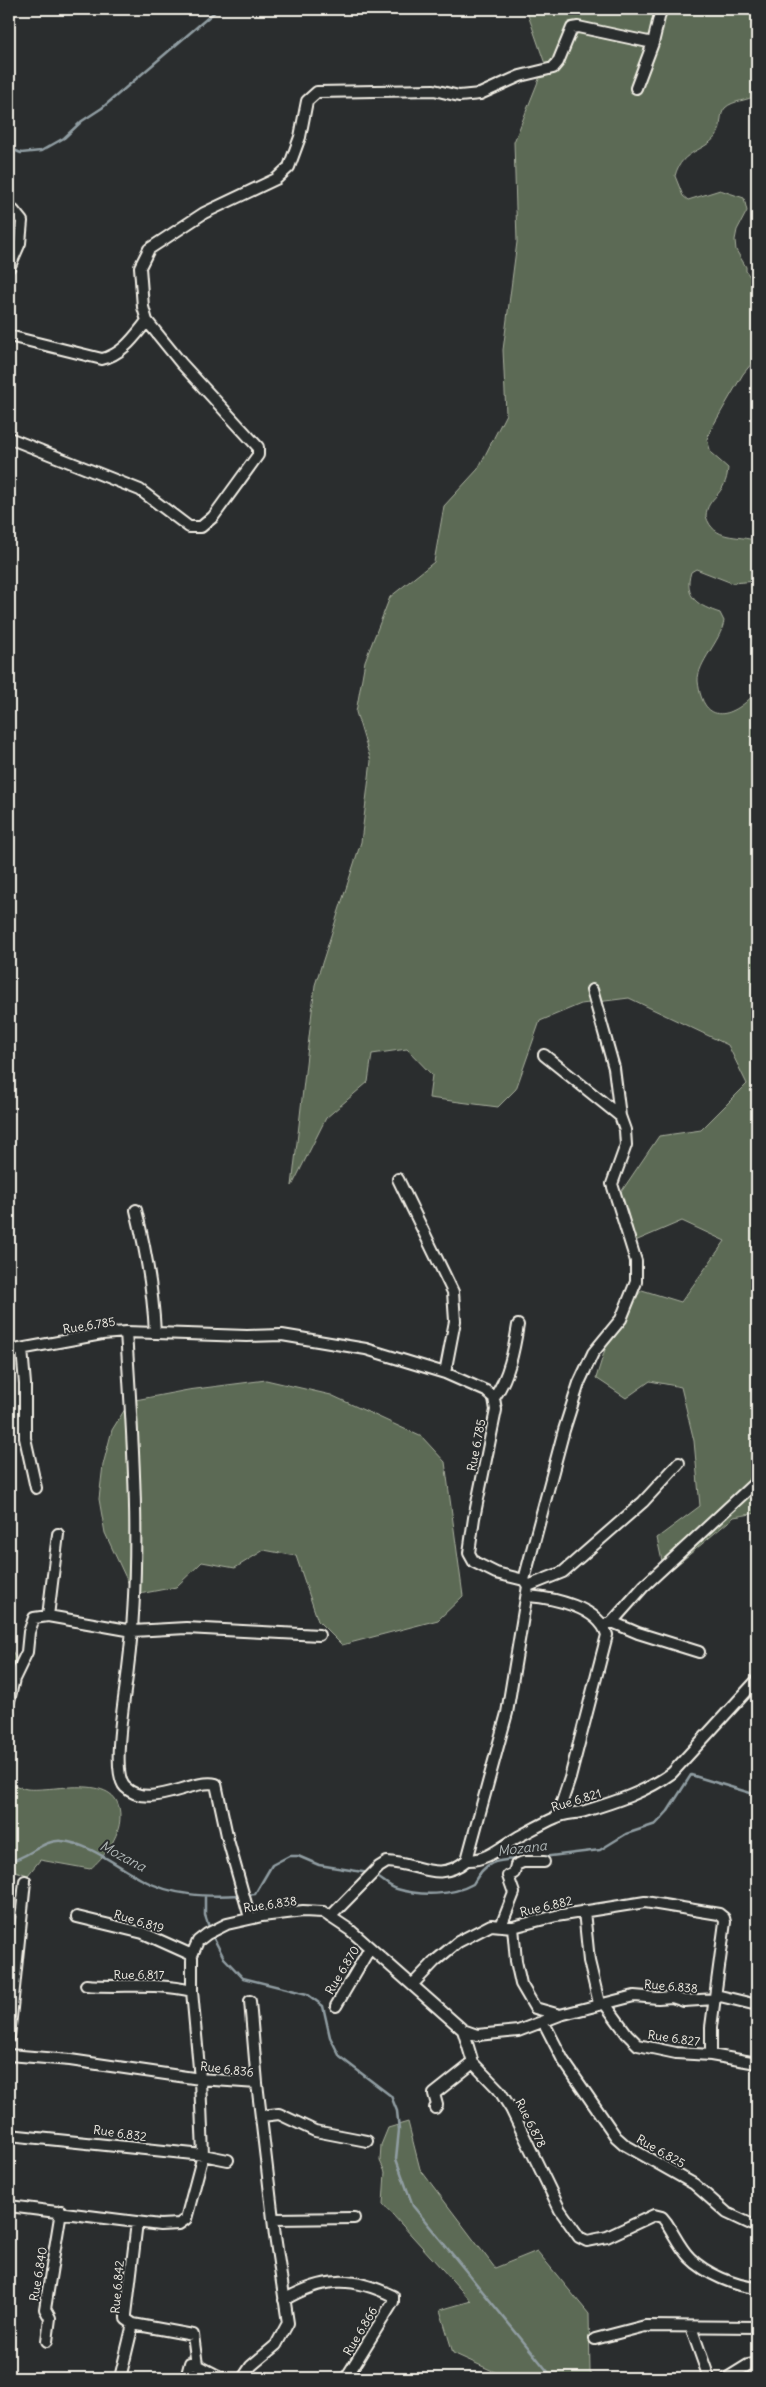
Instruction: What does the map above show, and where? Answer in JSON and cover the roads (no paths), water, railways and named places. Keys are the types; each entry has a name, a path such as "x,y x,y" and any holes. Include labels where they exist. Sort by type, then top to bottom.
{"street":[{"path":"636,88 653,43 661,9"},
{"path":"9,438 140,490 189,527 201,527 213,517 258,455 258,447 180,363 147,321 143,308 140,267 149,249 204,213 276,179 289,167 300,137 307,101 317,92 434,90 458,96 480,94 520,76 553,68 558,62 572,28 578,27 653,43"},
{"path":"9,208 22,221 20,242 9,268"},
{"path":"9,336 102,359 115,356 147,321"},
{"path":"467,1860 507,1713 527,1587 564,1430 579,1383 593,1353 622,1320 636,1282 636,1261 612,1184 626,1145 626,1130 620,1116 614,1068 592,990"},
{"path":"544,1055 590,1093 612,1107 620,1116"},
{"path":"398,1179 453,1292 455,1321 445,1373"},
{"path":"136,1210 149,1263 155,1333"},
{"path":"494,1398 504,1380 515,1349 518,1325"},
{"path":"126,1332 137,1542 133,1631 118,1752 120,1782 127,1789 141,1795 164,1794 216,1784 228,1840 250,1918"},
{"name":"Rue 6.785","path":"9,1351 102,1334 126,1332 247,1336 282,1335 366,1349 445,1373 486,1391 494,1398 496,1410 470,1553 474,1562 608,1624 699,1652"},
{"path":"22,1349 25,1384 24,1438 36,1488"},
{"path":"527,1587 564,1572 643,1502 679,1463"},
{"path":"557,1817 570,1778 607,1635 608,1624 644,1586 757,1481"},
{"path":"48,1616 58,1534"},
{"path":"9,1702 14,1679 27,1652 29,1632 34,1618 48,1616 133,1631 186,1628 319,1635"},
{"name":"Rue 6.821","path":"330,1917 379,1867 387,1862 440,1873 455,1869 467,1860 474,1860 499,1850 517,1837 557,1817 582,1812 625,1798 657,1784 672,1773 756,1685"},
{"path":"501,1926 514,1894 508,1881 509,1874 514,1872 516,1865 523,1862 544,1862"},
{"path":"9,2037 10,2007 25,1881"},
{"name":"Rue 6.882","path":"413,1984 452,1946 483,1928 513,1927 584,1911 645,1902 690,1908 719,1914 724,1918 715,1999"},
{"name":"Rue 6.838","path":"192,1955 198,1941 227,1924 250,1918 309,1911 323,1912 350,1930 463,2030 477,2035 518,2031 560,2015 642,1995 658,1998 672,1997 684,2001 715,1999 720,1996 757,2005"},
{"path":"584,1911 589,1961 602,2004"},
{"name":"Rue 6.819","path":"77,1917 143,1933 192,1955"},
{"path":"513,1927 516,1961 521,1984 535,2008 560,2015"},
{"name":"Rue 6.870","path":"336,2006 370,1948"},
{"path":"9,2206 137,2222 173,2225 183,2222 188,2214 203,2154 200,2079 192,1991 192,1955"},
{"name":"Rue 6.817","path":"86,1985 115,1987 131,1985 166,1986 192,1991"},
{"path":"711,2056 711,2027 715,1999"},
{"path":"250,2001 257,2083"},
{"name":"Rue 6.827","path":"602,2004 638,2045 676,2053 757,2063"},
{"name":"Rue 6.825","path":"543,2021 562,2060 616,2137 625,2145 694,2184 726,2213 757,2227"},
{"name":"Rue 6.878","path":"463,2030 473,2063 499,2090 511,2109 560,2210 573,2232 587,2241 607,2237 654,2214 662,2217 691,2259 710,2272 746,2287 757,2288"},
{"name":"Rue 6.836","path":"9,2055 70,2060 200,2079 257,2083 273,2219 288,2323 276,2346 251,2366 243,2378"},
{"path":"434,2108 437,2105 434,2094 473,2063"},
{"path":"262,2116 279,2114 315,2130 367,2141"},
{"name":"Rue 6.832","path":"9,2135 203,2154 228,2160"},
{"name":"Rue 6.840","path":"47,2341 50,2318 46,2314 45,2308 61,2211"},
{"path":"273,2219 354,2218"},
{"name":"Rue 6.842","path":"120,2378 133,2324 126,2319 126,2315 137,2222"},
{"name":"Rue 6.866","path":"284,2300 301,2290 338,2280 360,2284 393,2296 393,2302 346,2378"},
{"path":"133,2324 193,2335 196,2363 199,2368 222,2378"},
{"path":"596,2338 645,2326 757,2327"},
{"path":"691,2327 709,2378"},
{"path":"186,2378 190,2363 196,2363"},
{"path":"727,2378 748,2365 757,2363"}],"waterway":[{"path":"9,148 21,153 41,151 64,138 218,9"},
{"name":"Mozana","path":"534,1858 600,1850 626,1834 656,1824 668,1811 691,1775 757,1795"},
{"name":"Mozana","path":"9,1861 22,1857 48,1843 62,1841 92,1850 141,1879 165,1889 202,1895 241,1895"},
{"name":"Mozana","path":"247,1895 255,1894 272,1865 289,1856 298,1856 319,1865 369,1873"},
{"name":"Mozana","path":"374,1875 397,1889 426,1894 446,1893 473,1884 482,1871 492,1863 519,1859"},
{"path":"205,1897 205,1915 210,1930"},
{"path":"212,1935 224,1958 243,1978 307,1994 323,2006 330,2037 340,2057 391,2096 397,2111 399,2130 396,2159 413,2206 553,2378"}]}
